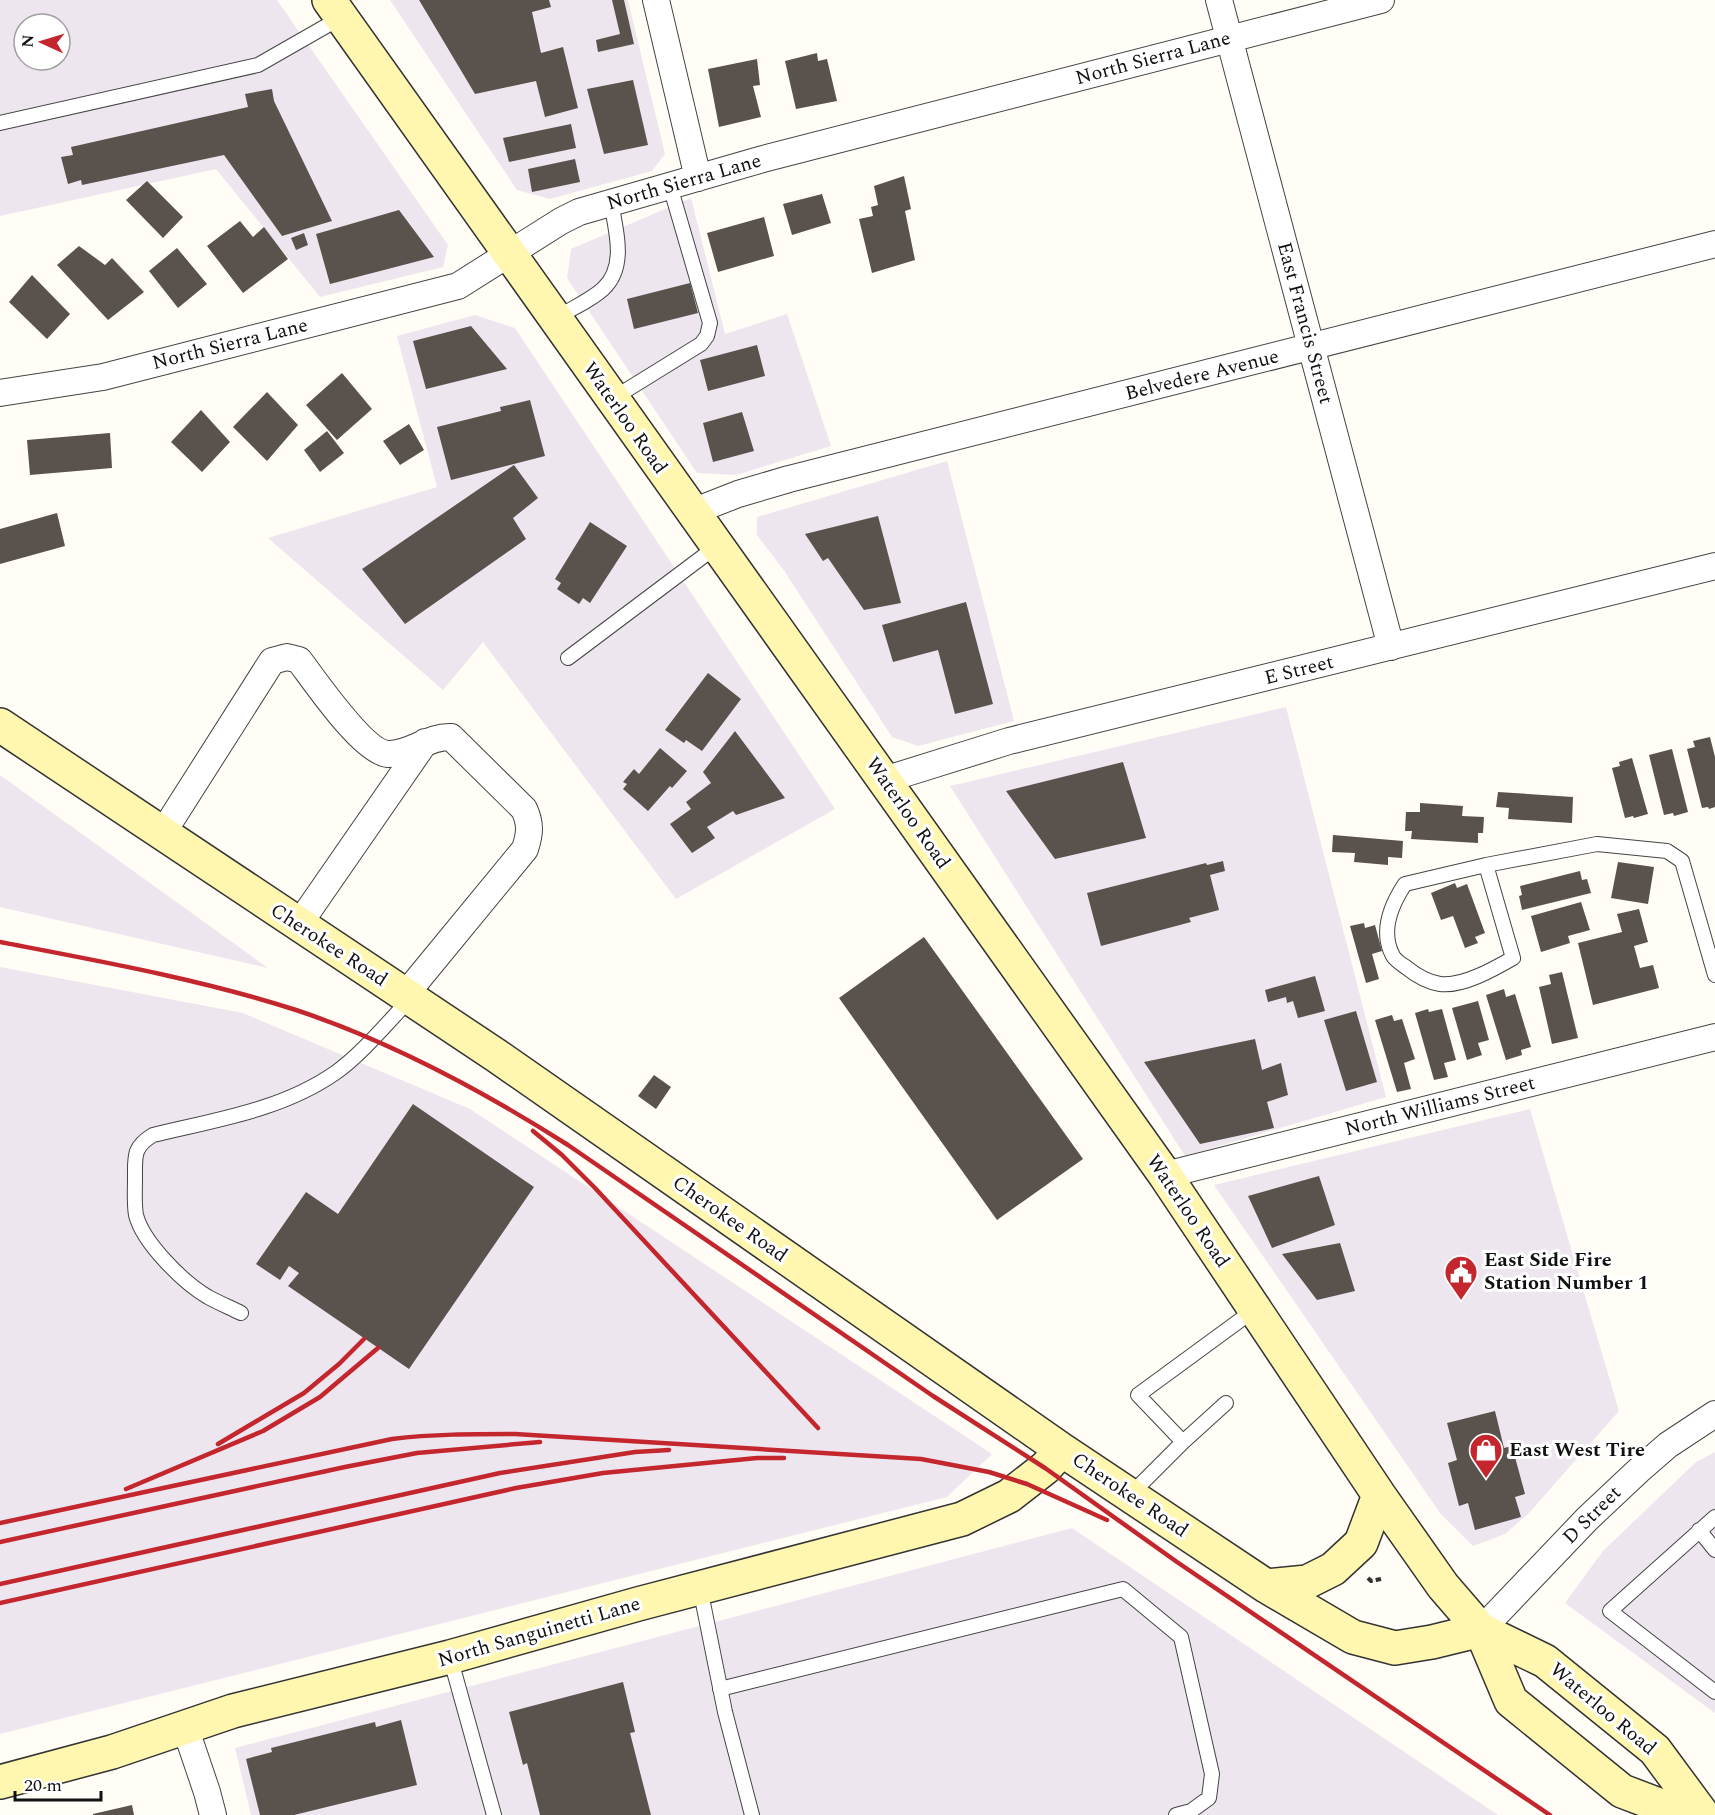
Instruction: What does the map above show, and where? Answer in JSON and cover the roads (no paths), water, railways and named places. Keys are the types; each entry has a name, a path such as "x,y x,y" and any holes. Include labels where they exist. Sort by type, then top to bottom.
{"street":[{"path":"656,0 698,178"},
{"name":"East Francis Street","path":"1219,0 1391,647"},
{"name":"North Sierra Lane","path":"0,393 103,376 458,286 579,212 763,159 1381,0"},
{"name":"Waterloo Road","path":"336,9 1165,1175 1379,1495 1443,1586 1481,1630 1511,1701 1622,1791 1685,1815"},
{"name":"Belvedere Avenue","path":"692,512 738,494 789,479 1715,244"},
{"name":"E Street","path":"884,780 1009,741 1715,566"},
{"path":"162,834 272,661 287,657 299,660 353,729 373,748 387,754 404,751 441,737 451,737 524,809 530,822 530,835 525,849 408,997"},
{"name":"Cherokee Road","path":"0,725 497,1056 1062,1450 1266,1586 1353,1637 1395,1648 1481,1630"},
{"path":"299,924 425,742"},
{"name":"North Williams Street","path":"1165,1175 1715,1037"},
{"name":"D Street","path":"1481,1630 1587,1519 1638,1471 1668,1445 1715,1414"},
{"name":"North Sanguinetti Lane","path":"0,1782 111,1752 233,1711 450,1657 962,1519 1009,1496 1046,1468 1062,1450"},
{"path":"1266,1586 1307,1582 1333,1569 1361,1543 1379,1495"},
{"name":"Waterloo Road","path":"1481,1630 1545,1661 1655,1750 1702,1815"},
{"path":"185,1727 213,1815"}],"lane":[{"path":"0,123 258,65 336,9"},
{"path":"612,399 701,344 707,336 710,323 670,186"},
{"path":"555,319 604,288 615,270 618,244 611,203"},
{"path":"568,658 717,546"},
{"path":"1486,866 1513,958 1488,972 1441,984 1421,978 1394,958 1386,932 1395,899 1405,884 1486,866 1597,844 1667,851 1682,861 1715,975"},
{"path":"242,1313 207,1296 182,1276 144,1234 136,1215 135,1157 141,1142 153,1135 258,1110 305,1092 338,1072 408,997"},
{"path":"1184,1442 1138,1395 1254,1310"},
{"path":"1130,1496 1184,1442 1227,1404"},
{"path":"1715,1517 1610,1611 1715,1692"},
{"path":"1699,1530 1715,1550"},
{"path":"700,1588 720,1689 752,1815"},
{"path":"720,1689 1123,1589 1181,1637 1212,1774 1209,1798 1191,1811 1176,1815"},
{"path":"450,1657 494,1815"}],"railway":[{"path":"0,942 186,980 296,1010 367,1037 470,1087 568,1145 933,1396 1045,1468 1177,1562 1550,1815"},
{"path":"533,1131 562,1155 595,1188 818,1428"},
{"path":"218,1444 304,1393 339,1364 364,1339"},
{"path":"126,1489 263,1431 320,1397 378,1348"},
{"path":"0,1523 392,1439 438,1435 499,1434 921,1459 989,1472 1027,1484 1107,1520"},
{"path":"0,1542 417,1453 540,1442"},
{"path":"0,1584 500,1473 635,1452 669,1450"},
{"path":"0,1603 516,1488 603,1473 757,1458 784,1458"}],"place":[{"name":"East Side Fire Station Number 1","path":"1461,1301"},
{"name":"East West Tire","path":"1486,1479"}]}
